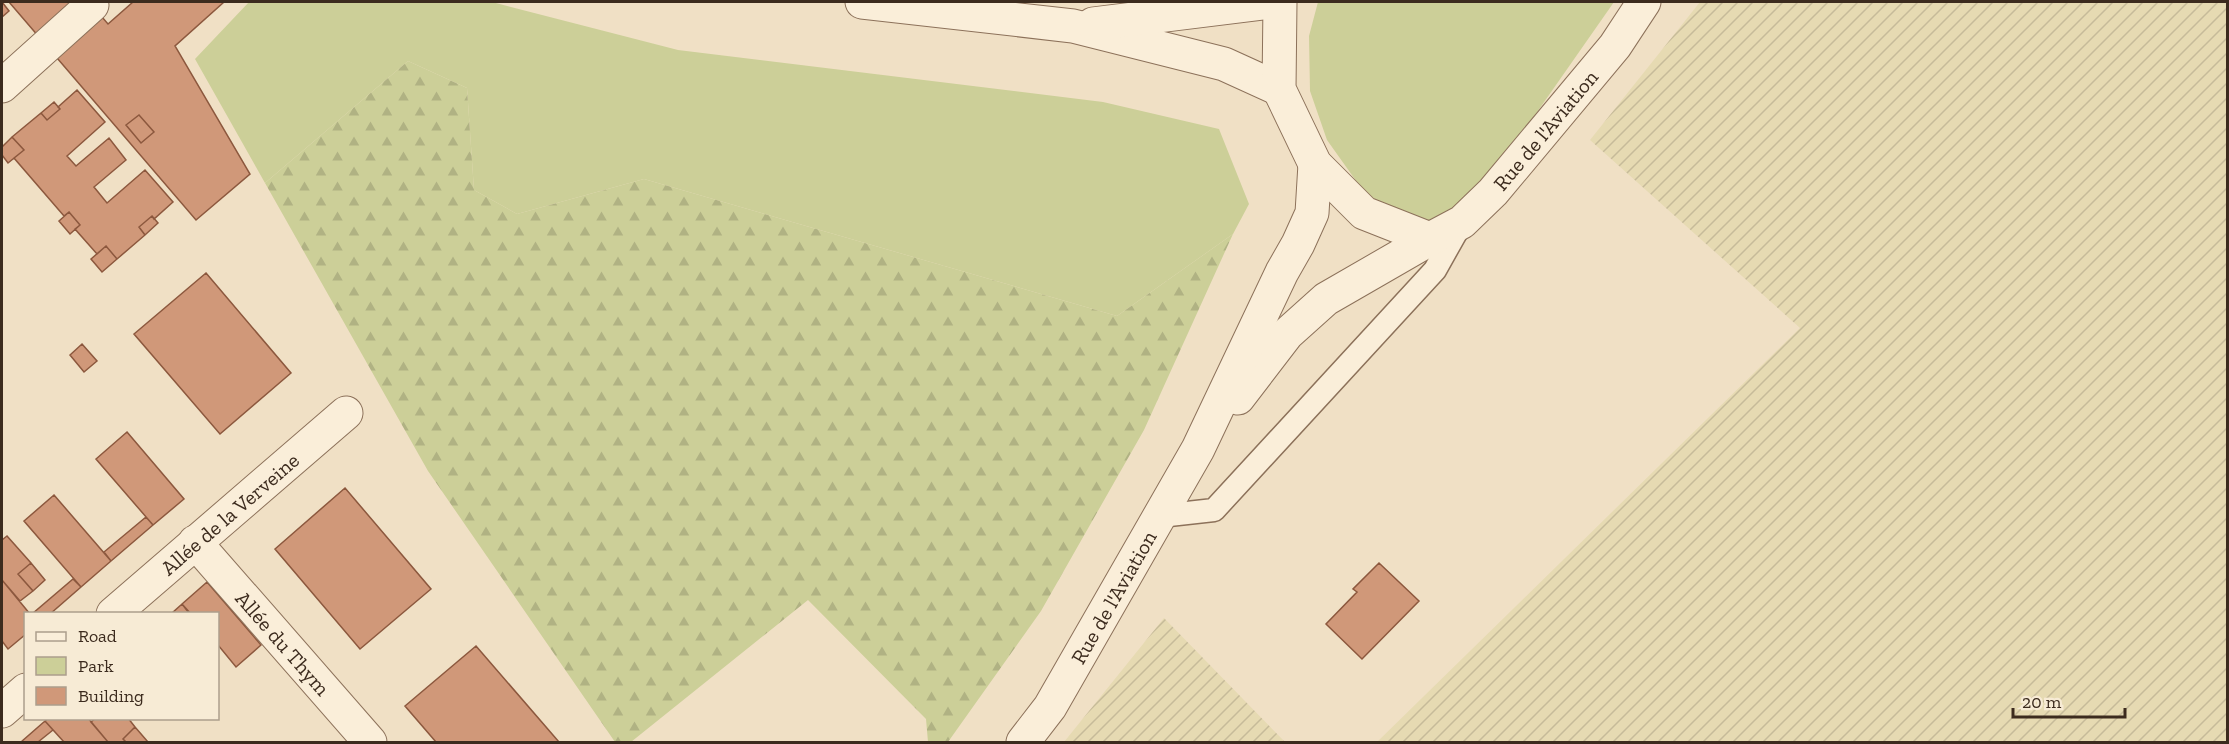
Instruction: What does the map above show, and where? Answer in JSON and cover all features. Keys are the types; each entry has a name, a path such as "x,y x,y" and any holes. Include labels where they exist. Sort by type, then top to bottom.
{"street":[{"path":"862,2 1073,26 1224,64 1280,89"},
{"path":"1073,26 1271,2"},
{"name":"Rue de l'Aviation","path":"1280,2 1280,89 1315,164 1364,213 1430,239"},
{"name":"Rue de l'Aviation","path":"1198,449 1287,334 1326,299 1462,222 1493,192 1616,46 1644,2"},
{"path":"2,86 92,5"},
{"name":"Rue de l'Aviation","path":"1023,742 1050,708 1198,449 1312,213 1315,164"},
{"name":"Allée de la Verveine","path":"115,612 346,413"},
{"name":"Allée du Thym","path":"195,542 370,742"},
{"path":"2,711 24,692"}],"lane":[{"path":"1160,516 1214,510 1435,270 1462,222"}],"shaded area":[{"path":"1700,2 2227,2 2227,742 1377,742 1800,328 1590,140"},
{"path":"1164,618 1285,742 1064,742"}],"green space":[{"path":"249,2 492,2 678,50 1103,102 1219,129 1249,204 1233,234 1117,316 644,179 517,214 474,190 467,88 408,61 265,183 195,59"},
{"path":"1318,2 1614,2 1521,135 1461,205 1427,222 1392,210 1364,192 1327,140 1310,91 1309,36"},
{"path":"408,61 467,88 474,190 517,214 644,179 1117,316 1233,234 1144,430 1041,611 948,742 928,742 926,719 808,600 631,742 615,742 428,471 265,183"}],"building":[{"path":"2,2 9,11 2,17"},
{"path":"9,2 89,2 108,24 133,2 224,2 175,46 250,174 196,220"},
{"path":"77,90 105,122 67,156 76,166 109,138 126,160 94,187 107,203 145,170 173,202 154,219 152,216 139,227 145,235 117,259 106,246 97,254 75,229 80,225 69,212 64,216 14,158 24,150 12,137 41,113 47,120"},
{"path":"54,102 60,109 47,120 41,113"},
{"path":"139,115 154,132 141,143 126,125"},
{"path":"12,137 24,150 8,163 2,155 2,147"},
{"path":"69,212 80,225 70,234 59,221"},
{"path":"152,216 158,223 145,235 139,227"},
{"path":"106,246 117,259 102,272 91,259"},
{"path":"206,273 291,373 220,434 134,334"},
{"path":"82,344 97,361 84,372 70,355"},
{"path":"127,432 184,499 153,525 96,459"},
{"path":"345,488 431,589 360,649 275,549"},
{"path":"54,495 111,561 81,587 24,521"},
{"path":"146,517 153,525 111,561 104,552"},
{"path":"7,536 31,563 18,574 33,591 20,601 2,580 2,540"},
{"path":"31,563 45,580 33,591 18,574"},
{"path":"1379,563 1419,601 1362,659 1326,624 1357,592 1353,589"},
{"path":"73,579 81,587 52,612 34,612"},
{"path":"2,580 28,612 24,612 24,636 8,649 2,641"},
{"path":"207,582 261,645 236,667 219,646 219,612 189,612 182,604"},
{"path":"182,604 188,612 173,612"},
{"path":"476,646 559,742 436,742 405,706"},
{"path":"90,720 108,742 64,742 45,721"},
{"path":"94,720 130,720 135,727 123,739 126,742 108,742 91,722"},
{"path":"45,721 53,730 38,742 21,742"},
{"path":"135,727 148,742 126,742 123,739"}]}
